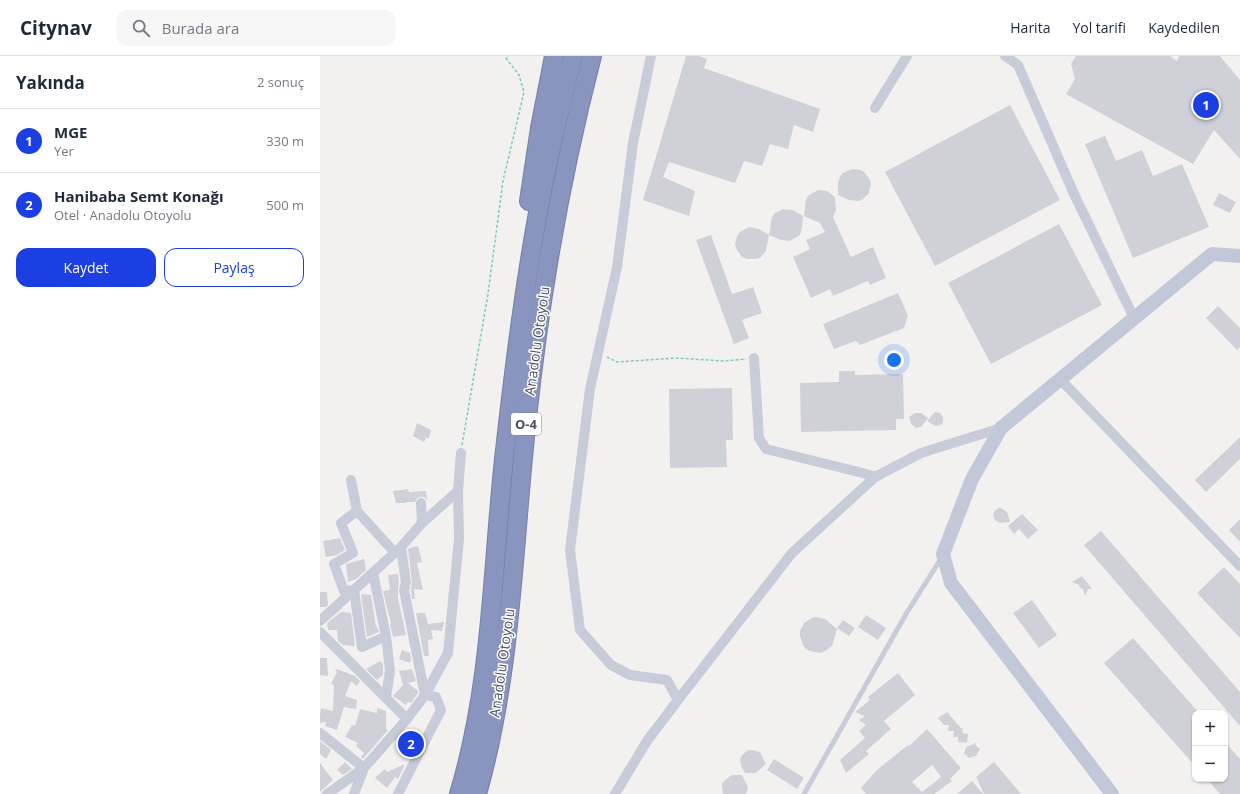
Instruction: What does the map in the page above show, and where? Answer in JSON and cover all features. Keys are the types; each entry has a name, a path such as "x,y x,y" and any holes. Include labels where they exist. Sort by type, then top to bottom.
{"highway":[{"path":"515,365 512,313 545,98 554,56"},
{"name":"Anadolu Otoyolu","path":"459,794 478,716 488,650 504,461 515,365 528,277 547,167 573,56"},
{"name":"Anadolu Otoyolu","path":"477,794 491,740 504,668 527,417 544,286 564,175 592,56"}],"street":[{"path":"651,56 633,143 617,267 590,389 570,550 580,630 611,665 630,675 667,680 678,700"},
{"path":"875,108 907,56"},
{"path":"1005,56 1018,65 1074,194 1134,318"},
{"path":"615,794 647,741 792,553 875,477 920,453 1000,428 1212,254 1240,256"},
{"path":"754,358 759,438 766,449 875,477"},
{"path":"1060,379 1240,566"},
{"path":"1000,428 972,479 943,554 951,583 1112,794"},
{"path":"327,794 364,768 407,719 425,695 448,654 459,538 458,490 461,453"},
{"path":"351,480 358,511 398,550 406,583 404,590 425,695"},
{"path":"320,621 398,550 422,524 458,490"},
{"path":"421,503 422,524"},
{"path":"354,590 344,591 334,564 353,553 341,523 358,511"},
{"path":"373,573 386,636 390,671 386,697"},
{"path":"354,590 362,647 386,636"},
{"path":"320,632 407,719"},
{"path":"398,794 441,710 436,697 425,695"},
{"path":"320,733 364,768"},
{"path":"354,794 364,768"}],"lane":[{"path":"804,794 906,614 943,554"}],"path":[{"path":"461,453 488,294 503,181 524,92 518,75 506,58 508,56"},
{"path":"598,352 617,362 676,358 724,361 754,358"}],"building":[{"path":"686,56 699,56 707,59 704,68 820,109 813,132 794,125 788,149 770,144 762,166 744,161 735,183 669,162 663,177 695,191 689,216 643,200"},
{"path":"1076,56 1170,56 1177,61 1179,56 1220,56 1240,80 1240,159 1214,130 1193,164 1066,94 1075,79 1071,64"},
{"path":"1010,105 1060,200 935,266 885,172"},
{"path":"1105,136 1116,161 1142,150 1153,176 1182,164 1209,227 1133,258 1085,144"},
{"path":"852,169 861,170 865,173 871,184 869,193 859,201 849,200 838,195 838,182 840,177 843,173"},
{"path":"818,190 827,191 835,197 836,210 833,217 851,257 873,247 886,278 870,285 868,281 833,296 830,289 811,298 793,257 810,249 806,240 825,232 820,223 804,216 806,199 809,195"},
{"path":"1219,193 1236,202 1230,213 1213,205"},
{"path":"783,209 793,210 803,216 800,235 790,241 781,240 769,235 772,217 775,213"},
{"path":"1059,224 1102,305 991,364 948,283"},
{"path":"749,227 759,229 769,235 766,251 760,258 747,259 742,257 735,245 737,236 740,232"},
{"path":"711,235 732,294 753,287 762,313 742,320 749,338 734,344 696,240"},
{"path":"898,293 908,316 904,328 860,345 856,341 834,349 823,324"},
{"path":"1218,306 1240,328 1240,347 1237,350 1206,318"},
{"path":"839,371 855,371 855,375 903,374 904,419 896,419 896,430 801,432 800,383 839,382"},
{"path":"732,388 733,440 726,440 727,467 670,468 669,389"},
{"path":"935,412 940,413 943,417 943,422 940,425 935,426 927,421"},
{"path":"915,413 921,413 928,418 921,427 916,428 911,424 909,417"},
{"path":"417,423 431,430 429,438 426,438 424,442 413,436"},
{"path":"1240,437 1240,459 1206,492 1195,480"},
{"path":"408,489 409,492 426,491 427,500 424,497 420,497 417,498 415,502 396,503 393,491"},
{"path":"998,508 1001,508 1007,512 1010,522 1000,523 995,520 993,515"},
{"path":"1022,514 1038,530 1028,539 1019,529 1014,534 1008,526"},
{"path":"1240,519 1240,542 1229,530"},
{"path":"1101,531 1240,692 1240,726 1228,712 1228,710 1226,710 1084,545"},
{"path":"340,538 345,550 337,555 326,557 323,541"},
{"path":"418,546 422,562 417,563 423,590 414,589 415,599 412,599 412,582 408,549"},
{"path":"364,559 366,570 356,579 348,582 346,564"},
{"path":"1224,567 1240,584 1240,638 1197,593"},
{"path":"398,574 398,598 406,635 393,637 383,591 390,590 388,575"},
{"path":"1082,576 1092,589 1088,589 1085,596 1083,589 1080,588 1079,585 1072,582"},
{"path":"320,592 327,592 328,605 326,607 320,607"},
{"path":"361,594 371,595 376,627 379,632 367,637"},
{"path":"1032,600 1057,635 1039,648 1013,613"},
{"path":"341,612 351,613 355,646 343,645 338,641 337,630 328,630 327,623"},
{"path":"416,613 425,613 428,624 444,622 442,631 431,630 433,639 428,640 429,656 424,656"},
{"path":"866,615 886,628 878,640 858,627"},
{"path":"816,617 825,619 837,629 832,646 820,653 806,649 800,636 800,631 804,623"},
{"path":"843,620 855,628 849,636 837,628"},
{"path":"1133,638 1196,710 1192,710 1192,763 1104,663"},
{"path":"402,650 410,653 410,663 399,659"},
{"path":"320,658 327,658 328,676 320,675"},
{"path":"380,661 383,664 383,675 377,680 366,669"},
{"path":"337,669 355,676 360,681 357,686 351,681 345,696 357,700 356,709 344,707 337,730 325,726 326,722 320,723 320,715 321,708 333,711 334,685 331,684"},
{"path":"412,669 416,681 408,683 418,691 418,693 411,703 408,702 406,705 393,696 403,685 399,671"},
{"path":"898,673 915,695 884,721 891,729 866,751 869,754 846,773 840,760 865,738 859,731 866,725 859,720 865,716 855,712 870,700 868,697"},
{"path":"377,708 386,711 386,729 388,730 363,759 361,757 364,753 356,746 358,743 345,737 352,725 355,726 360,709 377,713"},
{"path":"947,712 961,728 963,728 962,733 968,734 967,743 958,742 958,737 953,737 954,731 948,731 949,725 944,725 938,718"},
{"path":"927,729 961,768 950,779 952,781 934,794 866,794 861,788 877,770 908,745 909,746","holes":["932,765 941,777 922,792 912,782"]},
{"path":"412,732 420,737 410,757 399,749"},
{"path":"320,741 331,750 326,759 320,754"},
{"path":"976,743 976,746 980,749 976,756 968,758 967,755 964,754 966,747"},
{"path":"1228,745 1240,759 1240,794 1220,794 1210,782 1228,782"},
{"path":"748,750 760,752 766,764 756,773 745,773 741,766 740,759"},
{"path":"774,759 804,778 797,789 767,770"},
{"path":"345,762 352,769 343,775 337,770"},
{"path":"994,762 1021,794 984,794 976,777"},
{"path":"320,763 333,780 320,792"},
{"path":"405,764 398,779 395,777 387,788 375,778 385,769 387,772"},
{"path":"732,775 742,775 748,787 746,794 723,794 722,783"},
{"path":"972,781 983,794 957,794"}],"place":[{"name":"MGE","path":"1206,105"},
{"name":"Hanibaba Semt Konağı","path":"411,744"}]}
